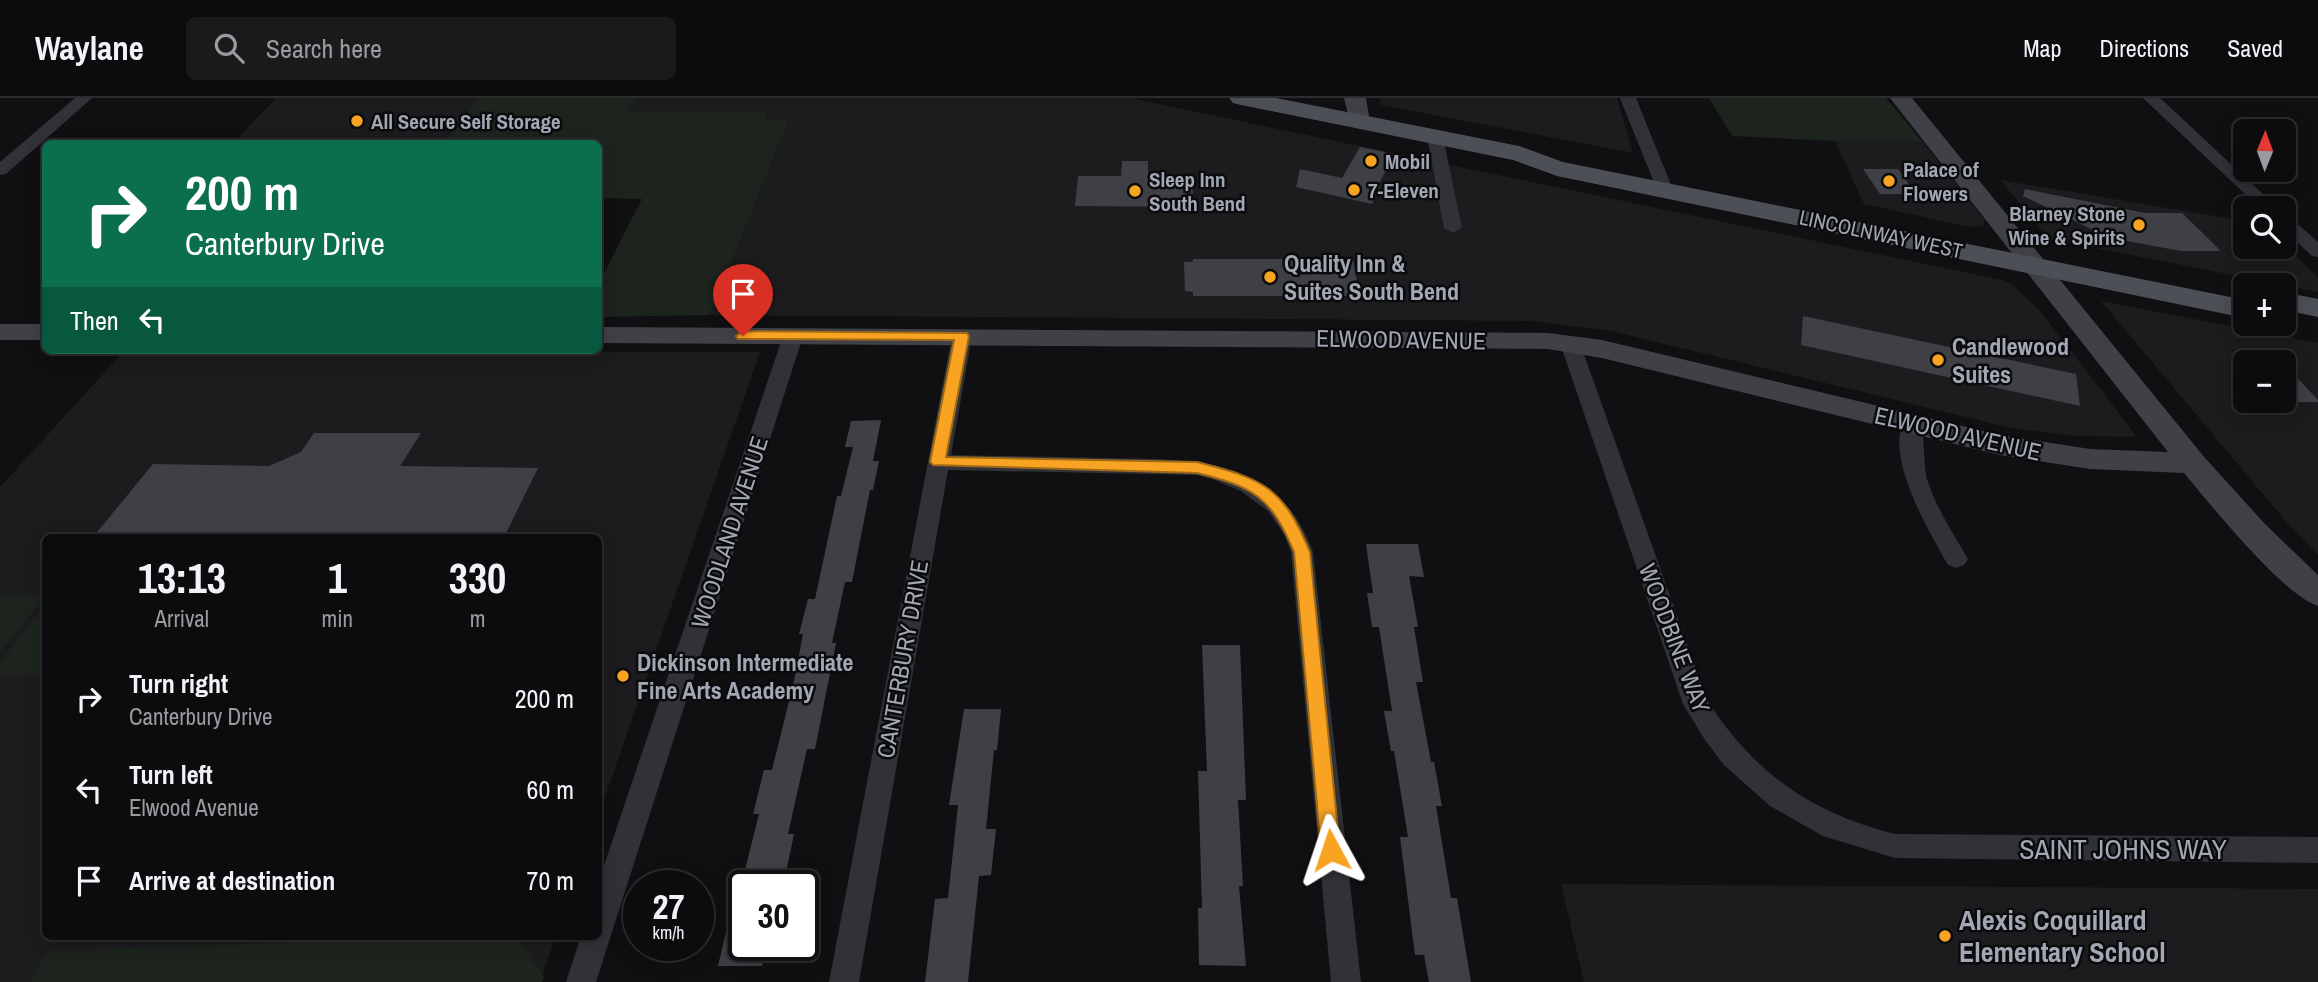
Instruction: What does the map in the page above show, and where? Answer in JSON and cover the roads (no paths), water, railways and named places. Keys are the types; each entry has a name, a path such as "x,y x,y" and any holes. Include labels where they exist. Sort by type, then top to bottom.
{"main road":[{"name":"LINCOLNWAY WEST","path":"1241,98 1519,154 1554,153 1661,182 2029,256 2233,291"},
{"name":"LINCOLNWAY WEST","path":"2029,256 2233,306"},
{"path":"2296,303 2318,308"},
{"path":"2296,319 2318,324"}],"street":[{"path":"0,170 84,98"},
{"path":"1354,98 1359,122"},
{"path":"1628,98 1661,182"},
{"path":"1901,98 2191,463 2260,542 2318,594"},
{"path":"2151,98 2257,196"},
{"path":"1435,137 1453,228"},
{"path":"2296,232 2318,252"},
{"path":"0,332 42,332"},
{"name":"ELWOOD AVENUE","path":"602,335 1426,338 1570,343 2045,453 2090,459 2191,463"},
{"name":"WOODLAND AVENUE","path":"602,916 793,336"},
{"name":"CANTERBURY DRIVE","path":"844,982 962,336"},
{"name":"WOODBINE WAY","path":"1570,343 1696,704 1712,732 1734,760 1753,778 1796,809 1861,839 1895,846 1927,848"},
{"path":"1912,424 1911,462 1914,480 1956,559"},
{"path":"938,462 1197,468 1224,474 1252,485 1288,517 1302,552 1346,982"},
{"name":"SAINT JOHNS WAY","path":"1927,848 2318,850"},
{"path":"581,982 595,940"}],"place":[{"name":"All Secure Self Storage","path":"357,121"},
{"name":"Mobil","path":"1371,161"},
{"name":"Palace of Flowers","path":"1889,181"},
{"name":"7-Eleven","path":"1354,190"},
{"name":"Sleep Inn South Bend","path":"1135,191"},
{"name":"Blarney Stone Wine & Spirits","path":"2139,225"},
{"name":"Quality Inn & Suites South Bend","path":"1270,277"},
{"name":"Candlewood Suites","path":"1938,360"},
{"name":"Dickinson Intermediate Fine Arts Academy","path":"623,676"},
{"name":"Alexis Coquillard Elementary School","path":"1945,936"}]}
